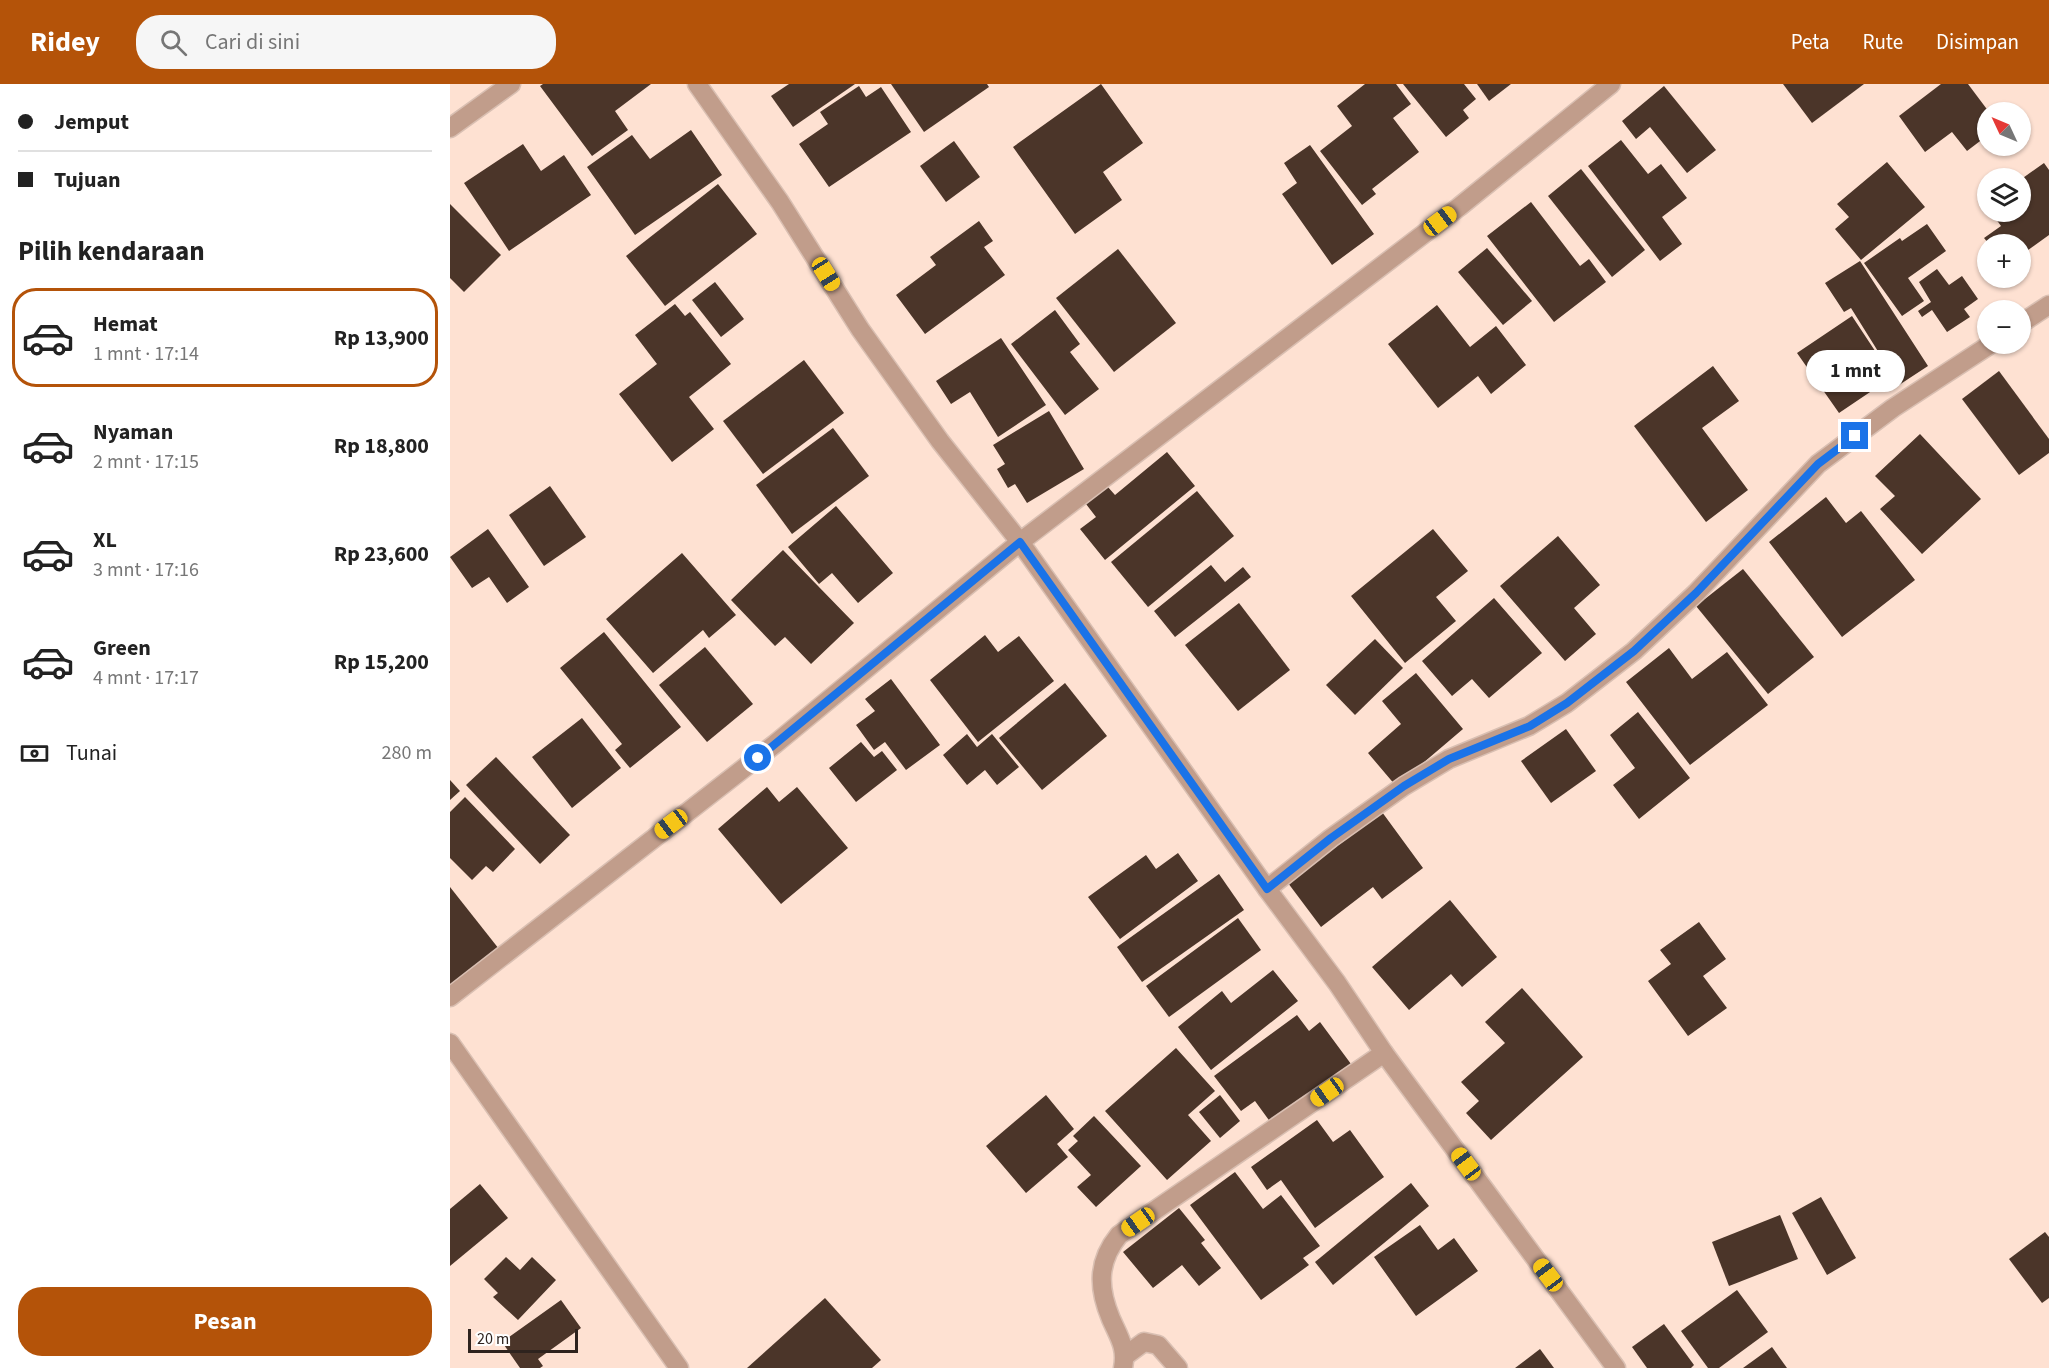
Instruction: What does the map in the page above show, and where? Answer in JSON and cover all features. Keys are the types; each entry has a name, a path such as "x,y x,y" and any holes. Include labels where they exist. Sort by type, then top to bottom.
{"street":[{"path":"450,128 511,84"},
{"path":"697,84 780,202 860,329 940,441 1020,542 1267,889 1337,983 1384,1053 1616,1368"},
{"path":"450,997 775,744 1020,542 1458,207 1611,84"},
{"path":"2031,317 2049,305"},
{"path":"1267,889 1331,838 1404,786 1449,759 1530,726 1567,703 1634,651 1696,593 1818,464 1893,408 1977,353"},
{"path":"450,1043 679,1368"},
{"path":"1124,1362 1122,1339 1112,1320 1101,1279 1108,1248 1119,1235 1384,1053"},
{"path":"1124,1362 1144,1342 1158,1345 1178,1368"}],"building":[{"path":"543,84 651,84 615,111 628,130 592,156 540,86"},
{"path":"789,84 855,84 793,127 771,96"},
{"path":"891,84 987,84 989,87 924,132"},
{"path":"1101,84 1143,143 1103,172 1122,200 1075,234 1013,147"},
{"path":"1365,84 1396,84 1411,104 1393,118 1419,152 1372,189 1376,194 1362,205 1320,151 1352,126 1337,106"},
{"path":"1403,84 1464,84 1476,99 1463,110 1469,118 1446,137"},
{"path":"1477,84 1511,84 1489,101"},
{"path":"1783,84 1864,84 1812,123"},
{"path":"1941,84 1968,84 1982,102 1977,102 1977,143 1967,151 1952,132 1925,152 1899,116"},
{"path":"859,86 866,97 881,87 911,132 829,187 799,144 828,124 820,112"},
{"path":"1664,86 1716,150 1687,173 1650,127 1636,139 1622,121"},
{"path":"691,130 722,175 635,235 587,167 632,135 650,159"},
{"path":"1621,140 1648,174 1661,164 1687,198 1662,217 1682,244 1660,261 1588,166"},
{"path":"954,141 980,177 946,202 920,166"},
{"path":"523,144 541,171 564,155 591,195 509,251 464,183"},
{"path":"1310,145 1374,234 1332,265 1282,194 1297,183 1284,163"},
{"path":"1887,162 1925,207 1861,260 1835,229 1849,217 1837,204"},
{"path":"2044,163 2049,170 2049,235 2031,248 2031,234 1990,234 2001,226 1998,222 2031,222 2031,172"},
{"path":"1581,169 1645,250 1612,277 1548,196"},
{"path":"718,184 757,234 665,306 626,256"},
{"path":"1531,202 1580,266 1589,259 1606,282 1554,322 1487,236"},
{"path":"450,204 501,255 464,292 450,278"},
{"path":"979,221 993,241 984,247 1005,275 925,334 896,295 936,265 930,257"},
{"path":"1927,224 1946,251 1908,278 1924,301 1902,316 1864,263 1900,238 1902,241"},
{"path":"1487,248 1532,301 1503,325 1458,272"},
{"path":"1118,249 1176,323 1114,372 1056,298"},
{"path":"1860,261 1928,366 1899,385 1851,308 1844,312 1825,283"},
{"path":"1937,269 1949,285 1962,276 1978,299 1964,309 1970,317 1947,332 1932,310 1922,317 1918,311 1931,302 1919,282"},
{"path":"715,282 744,319 721,337 692,300"},
{"path":"675,304 685,316 690,312 731,364 689,397 714,429 672,462 619,394 657,364 635,335"},
{"path":"1437,305 1470,347 1496,326 1526,365 1491,394 1478,376 1438,408 1388,344"},
{"path":"1055,310 1080,344 1070,352 1099,389 1065,415 1011,344"},
{"path":"1852,316 1885,366 1872,375 1879,386 1839,413 1797,353"},
{"path":"1001,338 1046,405 998,437 970,392 951,404 936,381"},
{"path":"804,360 844,413 763,474 723,421"},
{"path":"1713,366 1739,401 1702,428 1748,490 1706,522 1634,426"},
{"path":"1999,371 2049,439 2049,453 2019,475 1962,399"},
{"path":"1049,411 1084,469 1027,503 1015,484 1008,488 997,469 1005,464 993,445"},
{"path":"833,428 869,476 792,534 756,485"},
{"path":"1920,434 1981,499 1922,554 1880,509 1895,496 1875,476"},
{"path":"1167,452 1195,486 1105,560 1080,529 1096,517 1086,504 1107,486 1115,495"},
{"path":"550,486 586,537 544,566 509,515"},
{"path":"1197,491 1234,536 1148,607 1111,562"},
{"path":"1826,497 1846,523 1861,511 1915,580 1842,637 1769,542"},
{"path":"836,506 893,573 858,603 832,573 819,584 788,547"},
{"path":"488,529 529,587 507,603 489,577 472,588 450,557"},
{"path":"1433,529 1468,571 1436,597 1456,621 1405,663 1351,596"},
{"path":"1558,536 1600,585 1574,608 1596,634 1565,661 1500,586"},
{"path":"783,550 854,623 811,664 785,637 775,646 731,600"},
{"path":"682,553 736,615 709,638 703,630 653,673 606,619"},
{"path":"1211,565 1225,582 1243,567 1251,577 1175,637 1154,611"},
{"path":"1743,569 1814,657 1768,694 1696,606"},
{"path":"1494,598 1542,653 1489,698 1472,679 1452,696 1422,661"},
{"path":"1239,603 1290,670 1238,711 1185,645"},
{"path":"604,632 681,727 630,768 615,750 622,744 560,668"},
{"path":"985,635 998,652 1019,636 1054,681 978,742 930,680"},
{"path":"1375,639 1403,668 1355,715 1326,685"},
{"path":"705,647 753,704 707,742 659,685"},
{"path":"1669,648 1692,679 1727,652 1768,705 1690,765 1626,682"},
{"path":"1416,673 1463,729 1396,786 1368,753 1401,724 1382,701"},
{"path":"891,679 940,745 906,770 885,742 874,750 856,725 875,711 865,699"},
{"path":"1065,683 1107,736 1042,790 999,738"},
{"path":"1638,712 1690,778 1639,819 1613,785 1635,768 1610,735"},
{"path":"582,718 621,768 572,808 532,757"},
{"path":"1566,729 1596,771 1551,803 1521,761"},
{"path":"967,734 977,747 992,734 1019,767 997,785 985,770 967,785 943,755"},
{"path":"861,742 874,757 882,751 897,770 856,802 829,768"},
{"path":"496,757 570,835 540,864 466,785"},
{"path":"450,780 460,791 450,800"},
{"path":"767,787 779,802 797,787 848,848 781,904 718,829"},
{"path":"465,797 515,849 493,872 486,866 472,880 450,858 450,812"},
{"path":"1382,812 1423,868 1382,899 1373,887 1321,927 1288,883"},
{"path":"1178,853 1198,881 1120,939 1088,897 1146,855 1156,869"},
{"path":"1219,874 1244,910 1142,982 1117,947"},
{"path":"450,887 499,949 450,988"},
{"path":"1450,900 1497,957 1462,987 1451,974 1409,1010 1372,967"},
{"path":"1238,918 1261,950 1169,1017 1146,986"},
{"path":"1699,922 1726,959 1703,976 1727,1008 1688,1036 1648,981 1671,964 1660,950"},
{"path":"1273,970 1298,1001 1211,1070 1178,1027 1222,991 1231,1003"},
{"path":"1522,988 1583,1057 1491,1140 1466,1113 1479,1101 1461,1082 1505,1043 1485,1022"},
{"path":"1297,1015 1309,1031 1320,1022 1351,1064 1271,1123 1255,1101 1241,1111 1214,1076"},
{"path":"1176,1048 1215,1091 1188,1115 1211,1141 1167,1180 1105,1111"},
{"path":"1046,1095 1074,1129 1057,1144 1068,1157 1026,1193 986,1146"},
{"path":"1220,1095 1240,1121 1220,1138 1199,1112"},
{"path":"1094,1116 1141,1166 1096,1207 1077,1187 1091,1175 1068,1150 1078,1141 1073,1136"},
{"path":"1317,1120 1333,1142 1350,1130 1384,1177 1315,1228 1281,1180 1267,1190 1251,1167"},
{"path":"1235,1172 1263,1209 1281,1195 1320,1246 1303,1258 1309,1265 1261,1300 1190,1205"},
{"path":"1411,1183 1429,1206 1333,1285 1315,1262"},
{"path":"480,1184 508,1218 450,1266 450,1209"},
{"path":"1821,1197 1856,1258 1827,1275 1792,1213"},
{"path":"1179,1208 1205,1240 1201,1243 1221,1268 1199,1286 1182,1265 1153,1288 1123,1252"},
{"path":"1780,1215 1798,1259 1729,1286 1712,1242"},
{"path":"1420,1225 1438,1250 1454,1238 1478,1271 1416,1316 1374,1257"},
{"path":"2045,1232 2049,1237 2049,1298 2042,1303 2009,1259"},
{"path":"506,1257 520,1270 532,1257 556,1280 518,1320 493,1297 498,1293 484,1279"},
{"path":"1737,1290 1768,1332 1719,1368 1708,1368 1681,1331"},
{"path":"825,1298 881,1360 872,1368 747,1368"},
{"path":"561,1300 581,1328 538,1359 543,1366 540,1368 520,1368 502,1342"},
{"path":"1664,1324 1694,1365 1691,1368 1647,1368 1632,1347"},
{"path":"1772,1347 1787,1368 1743,1368"},
{"path":"1540,1349 1554,1368 1515,1368"}],"route":[{"path":"758,758 1020,542 1267,889 1331,838 1404,786 1449,759 1530,726 1567,703 1634,651 1696,593 1797,484 1818,464 1855,436"}]}
